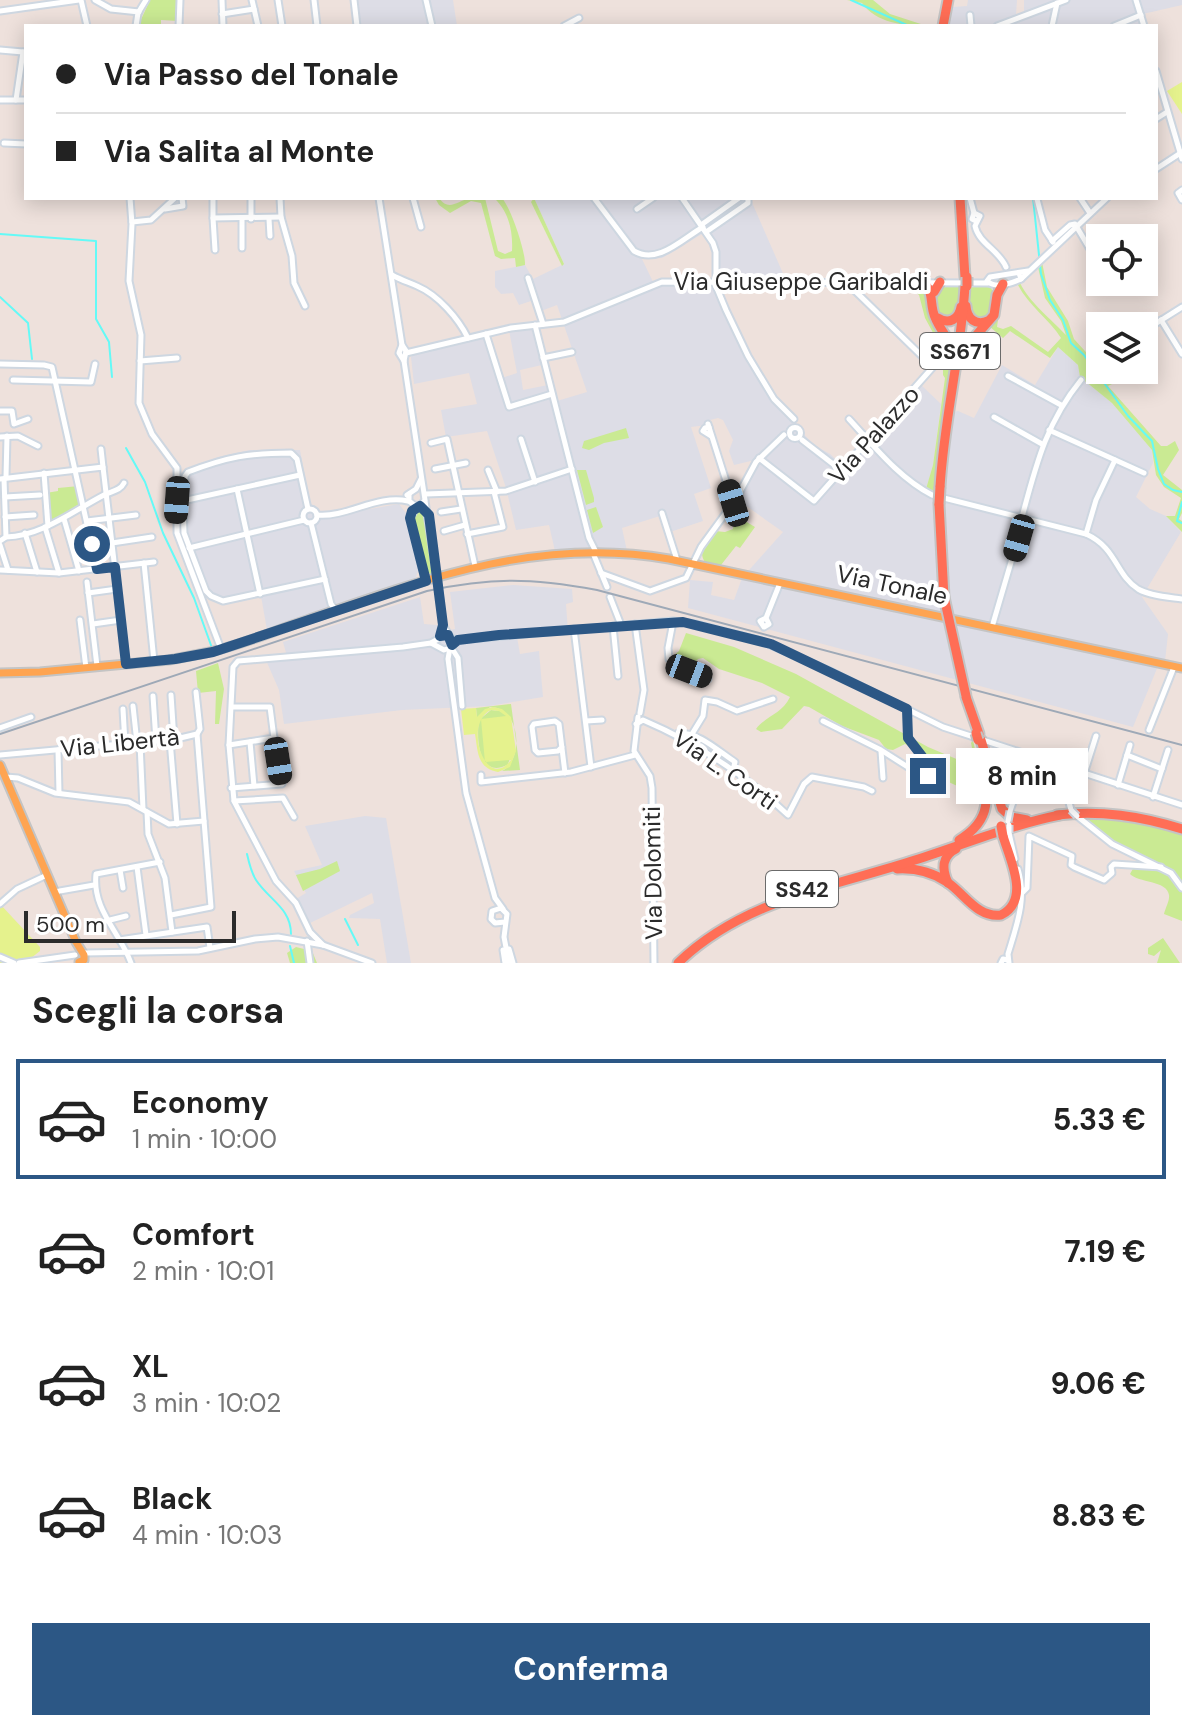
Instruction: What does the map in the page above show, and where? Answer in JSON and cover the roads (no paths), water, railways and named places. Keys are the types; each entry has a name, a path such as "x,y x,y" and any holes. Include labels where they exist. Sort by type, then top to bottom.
{"highway":[{"path":"943,24 948,0"},
{"name":"SS671","path":"960,200 965,252 961,345 939,504 944,597 966,696 1000,805 1005,814 1023,820 1060,815"},
{"path":"949,415 967,348 991,319 1003,279"},
{"path":"935,316 943,321 958,317 965,282"},
{"path":"965,282 966,311 970,319 978,323 991,319"},
{"path":"989,282 996,299"},
{"path":"932,288 935,316 947,334 954,358 949,415"},
{"path":"949,845 968,834 984,813 987,787 979,738"},
{"name":"SS671","path":"843,882 906,868 927,872 948,883 986,914 999,915 1010,909 1017,898 1017,887 1006,828 979,738"},
{"name":"SS42","path":"675,962 731,922 759,909 992,833 1060,815 1120,814 1182,829"},
{"path":"948,883 943,868 949,853 992,833"},
{"path":"949,845 972,840"},
{"name":"SS42","path":"675,962 710,928 747,908 949,845"}],"main road":[{"name":"Via Tonale","path":"0,670 40,672 154,661 239,644 332,609 475,566 542,554 592,552 696,564 1178,667"},
{"path":"0,765 81,957"}],"street":[{"path":"0,11 80,0 86,24"},
{"path":"95,0 111,9 138,14"},
{"path":"136,24 146,0"},
{"path":"179,24 180,0"},
{"path":"222,0 223,24"},
{"path":"252,0 258,24"},
{"path":"278,0 282,24"},
{"path":"314,0 317,24"},
{"path":"354,0 357,24"},
{"path":"426,0 432,24"},
{"path":"1000,24 1066,0"},
{"path":"1136,0 1143,24"},
{"path":"1052,24 1057,3"},
{"path":"222,14 254,9"},
{"path":"970,15 971,24"},
{"path":"1119,24 1141,15"},
{"path":"568,24 579,18"},
{"path":"0,50 24,52 16,100"},
{"path":"1158,79 1181,155 1158,168"},
{"path":"0,100 24,100"},
{"path":"1158,118 1167,112"},
{"path":"4,143 24,144"},
{"path":"1182,190 1178,193 1182,200"},
{"path":"130,200 129,281 141,331 140,407 152,434 177,468 177,533 218,647"},
{"path":"132,222 151,220 173,200"},
{"path":"164,209 183,206 182,200"},
{"path":"213,200 215,250"},
{"path":"251,200 251,219"},
{"path":"281,200 281,217 292,256 294,283 305,306"},
{"path":"379,200 423,473 422,499 410,518"},
{"path":"414,200 421,227"},
{"path":"596,200 634,251 644,256 661,253 730,215 748,200"},
{"path":"637,209 650,200"},
{"path":"683,200 716,252 715,281 748,356 774,399 794,419 796,433 842,471"},
{"path":"703,228 736,200"},
{"path":"971,200 974,213 980,216 976,221 978,236 1003,260 1006,267 1018,275 1038,263 1054,243 1105,200"},
{"path":"1037,200 1045,230 1054,243"},
{"path":"1081,200 1090,213"},
{"path":"725,208 730,215"},
{"path":"213,218 281,217"},
{"path":"242,219 242,248"},
{"path":"269,219 270,236"},
{"path":"1076,226 1086,243"},
{"path":"1003,279 1006,267"},
{"name":"Via Giuseppe Garibaldi","path":"404,352 486,334 564,322 662,282 849,281 932,288 965,282 989,282 1018,275"},
{"path":"393,278 418,286 446,308 460,322 468,338"},
{"path":"528,278 543,324"},
{"name":"Via Palazzo","path":"759,458 814,501 933,367 850,286 849,281"},
{"path":"1158,322 1182,307"},
{"path":"1161,320 1182,354"},
{"path":"535,325 592,552 607,587"},
{"path":"486,334 509,407 552,394"},
{"path":"543,358 572,352"},
{"path":"140,361 177,358"},
{"path":"0,364 52,367 97,569"},
{"path":"13,380 91,382 95,364"},
{"path":"1008,376 1061,405"},
{"path":"992,627 1043,444 1061,405 1081,380"},
{"path":"0,411 12,411 14,424 28,419"},
{"path":"994,417 1043,444"},
{"path":"849,419 905,477 932,495 1086,534 1106,547 1138,589 1180,598 1182,591"},
{"path":"708,426 733,504"},
{"path":"1049,430 1144,473"},
{"path":"601,573 650,591 686,578 696,564 701,547 733,504 759,458 796,433"},
{"path":"8,570 2,541 5,517 4,437 18,436 38,446"},
{"path":"431,443 447,439 475,566"},
{"path":"521,439 535,482"},
{"path":"101,449 126,664"},
{"path":"317,515 308,506 297,459 291,453 247,453 220,459 186,474 183,525 189,548 206,591 211,596 226,601 325,579"},
{"path":"1086,534 1096,500 1115,460"},
{"path":"435,469 466,463"},
{"path":"3,478 103,467"},
{"path":"317,515 399,499 496,492 572,469"},
{"path":"467,534 503,527 488,470"},
{"path":"44,473 47,526 59,573"},
{"path":"413,585 420,578 422,566 410,518 409,499 423,473"},
{"path":"185,502 300,475"},
{"path":"2,541 64,519 122,488 124,483"},
{"path":"237,489 260,594"},
{"path":"416,489 429,515 432,577"},
{"path":"5,497 40,495"},
{"path":"304,520 303,514 308,506"},
{"path":"441,512 461,509"},
{"path":"662,513 673,546 673,560"},
{"path":"5,517 34,515"},
{"path":"87,521 136,515"},
{"path":"311,523 317,515"},
{"path":"64,519 79,571"},
{"path":"189,548 304,520 311,523"},
{"path":"311,523 332,609"},
{"path":"444,531 465,525"},
{"path":"25,533 37,572"},
{"path":"112,543 152,537"},
{"path":"0,570 59,573 154,562"},
{"path":"144,563 154,661"},
{"path":"422,566 439,592 443,625 458,658 462,706"},
{"path":"87,582 97,666"},
{"path":"766,618 780,582"},
{"path":"88,593 117,589"},
{"path":"610,597 621,625"},
{"path":"80,620 86,668"},
{"path":"93,624 121,620"},
{"path":"673,621 669,659 678,667 708,679"},
{"path":"440,648 452,642 574,629 673,621 696,624 759,640 943,727 1153,797 1181,802"},
{"path":"481,775 481,782 565,773 634,755 644,690 635,624"},
{"path":"440,648 443,625"},
{"path":"613,626 618,676"},
{"path":"574,629 591,767"},
{"path":"323,945 310,932 296,903 270,871 234,801 229,745 233,667 238,661 431,643 439,638 452,642"},
{"path":"452,642 448,659 466,793 495,895 507,914 504,940 509,963"},
{"path":"431,643 440,648 448,659"},
{"path":"1149,730 1178,667"},
{"name":"Via Libertà","path":"0,755 172,740 197,734 200,729 196,692"},
{"path":"171,695 177,824"},
{"path":"153,696 156,741"},
{"path":"692,734 703,716 705,700 737,711 773,699"},
{"path":"133,706 148,834 165,878 172,932"},
{"path":"231,788 282,784 270,707 233,707"},
{"path":"123,709 125,744"},
{"path":"823,721 932,778 934,772 908,738 907,709"},
{"path":"0,728 31,717"},
{"name":"Via L. Corti","path":"641,718 675,733 733,770 763,791 788,815 804,784 812,777 872,791"},
{"path":"586,721 602,720"},
{"path":"561,750 538,753 535,750 534,724 555,721 559,724 565,773"},
{"path":"675,733 692,734 735,762 733,770"},
{"path":"171,915 210,909 197,734"},
{"path":"1096,736 1067,795 1071,810 1112,844 1174,875 1182,888"},
{"path":"229,745 274,738"},
{"path":"250,742 254,786"},
{"path":"1118,785 1130,745"},
{"path":"58,750 59,793"},
{"path":"881,750 883,778"},
{"path":"1153,797 1168,750"},
{"name":"Via Dolomiti","path":"634,755 651,783 654,963"},
{"path":"1006,960 1021,910 1023,892 1006,828 1029,755"},
{"path":"1127,755 1162,769"},
{"path":"1038,795 1049,762"},
{"path":"3,775 59,793 117,799 165,823 204,821"},
{"path":"234,801 283,798 294,817"},
{"path":"146,821 157,819"},
{"path":"1023,892 1027,888 1029,836 1072,856 1071,865 1104,880 1112,873 1114,864 1161,867"},
{"path":"131,963 106,921 94,885 96,874 160,862"},
{"path":"137,867 146,935"},
{"path":"120,870 123,888"},
{"path":"0,904 17,889 47,875"},
{"path":"54,892 94,885"},
{"path":"495,895 491,916 504,940"},
{"path":"492,911 503,909"},
{"path":"106,921 126,916"},
{"path":"495,923 505,922"},
{"path":"305,923 310,963"},
{"path":"119,940 207,927 210,948"},
{"path":"305,940 310,932"},
{"path":"2,961 52,961 210,948 269,938 305,940 372,963"}],"waterway":[{"path":"851,0 905,24"},
{"path":"1033,200 1041,274 1071,343 1084,355 1128,416 1152,441 1164,484 1182,492"},
{"path":"0,234 96,241 96,319 109,342 112,377"},
{"path":"0,297 28,323 32,359"},
{"path":"126,448 145,482 212,648"},
{"path":"1182,502 1177,521 1182,523"},
{"path":"247,854 251,871 287,917 291,934"},
{"path":"345,919 358,945"},
{"path":"290,946 294,963"}],"railway":[{"path":"0,734 427,591 472,583 512,581 597,590 1182,745"}]}
